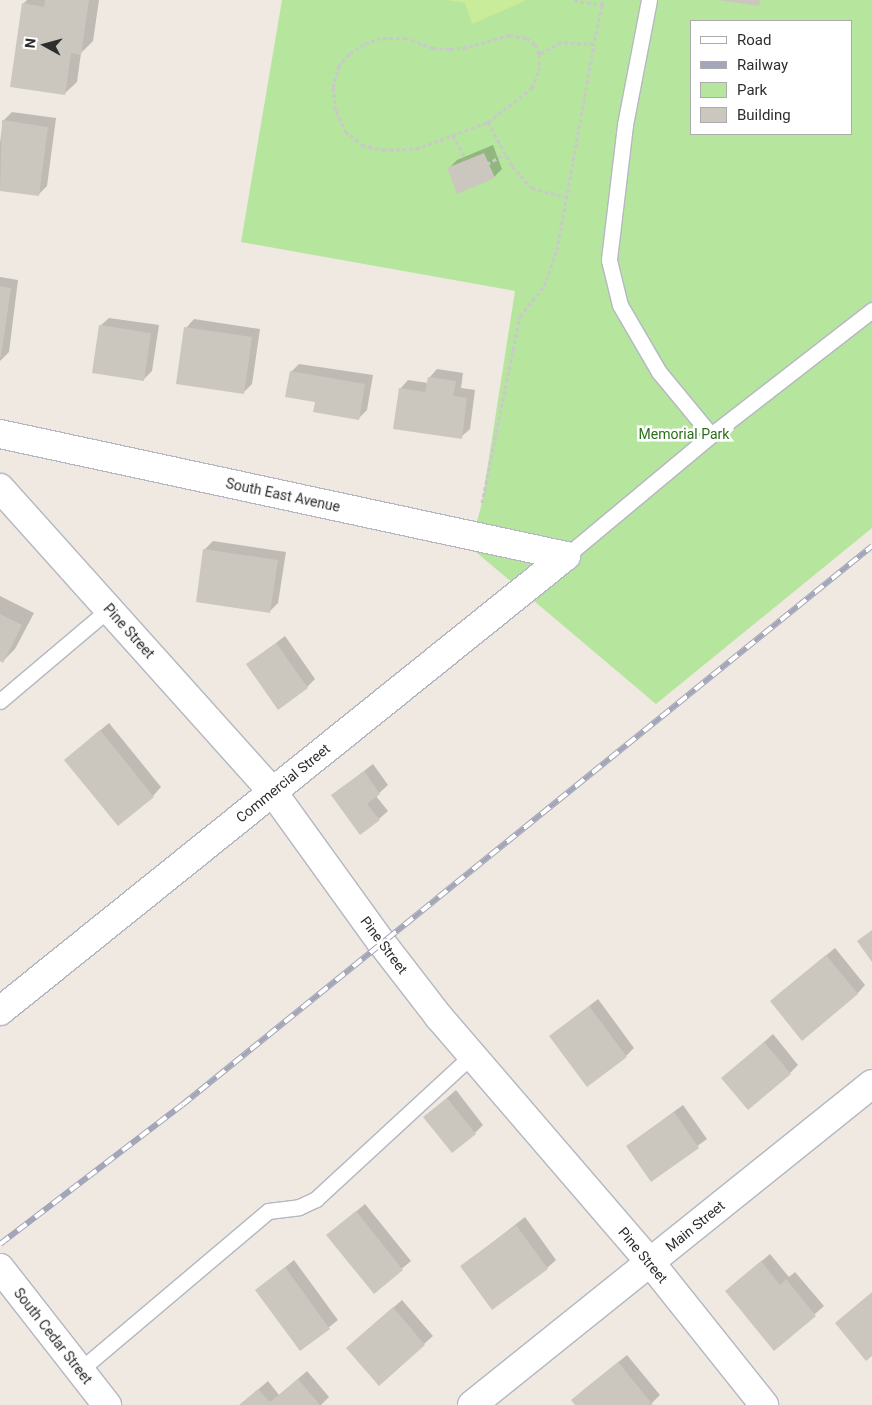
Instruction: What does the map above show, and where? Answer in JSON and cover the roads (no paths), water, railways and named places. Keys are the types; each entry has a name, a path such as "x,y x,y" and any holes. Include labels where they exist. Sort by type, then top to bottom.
{"street":[{"name":"South East Avenue","path":"0,434 566,556"},
{"name":"Pine Street","path":"0,488 272,791 381,942 439,1017 650,1262 764,1405"},
{"name":"Commercial Street","path":"0,1011 566,556"},
{"name":"Main Street","path":"472,1405 872,1084"},
{"name":"South Cedar Street","path":"0,1268 107,1405"}],"lane":[{"path":"649,0 625,125 609,260 620,305 625,314 659,372 711,435"},
{"path":"566,556 711,435 872,310"},
{"path":"0,701 108,609"},
{"path":"80,1370 268,1211 299,1207 316,1199 472,1055"}],"railway":[{"path":"0,1244 182,1105 872,546"}],"park label":[{"name":"Memorial Park","path":"684,434"}]}
